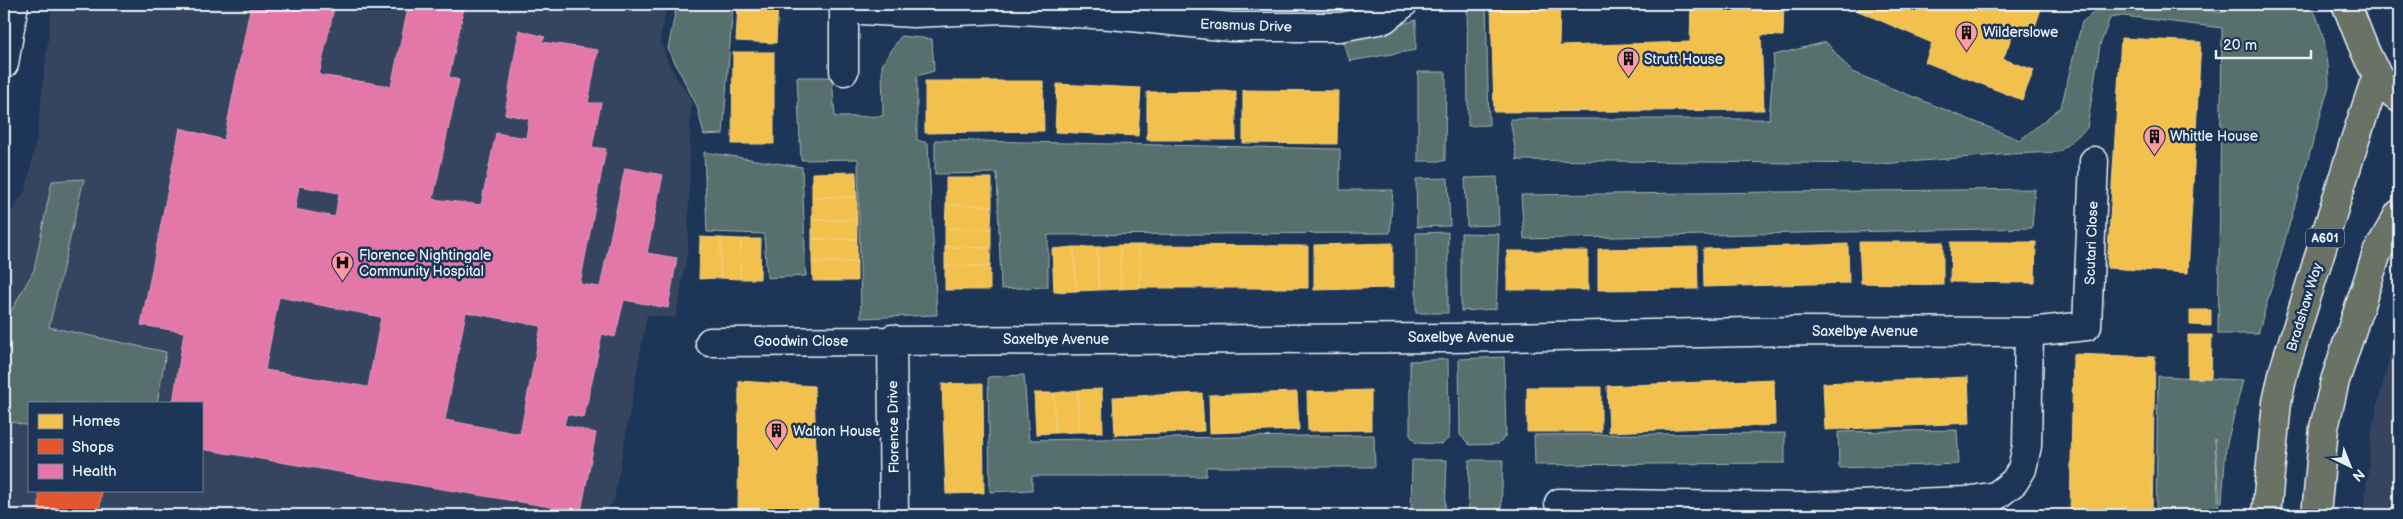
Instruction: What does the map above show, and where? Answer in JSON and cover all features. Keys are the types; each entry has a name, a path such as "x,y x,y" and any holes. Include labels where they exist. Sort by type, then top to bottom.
{"main road":[{"path":"2346,4 2377,75 2390,91 2399,98"},
{"path":"2362,39 2368,4"},
{"name":"Bradshaw Way","path":"2266,515 2277,402 2284,370 2377,75"},
{"path":"2316,515 2324,428 2335,382 2377,253 2399,214"}],"street":[{"path":"4,64 14,4"},
{"name":"Erasmus Drive","path":"844,71 844,6 913,13 1004,9 1111,15 1231,27 1340,27 1384,19 1403,4"},
{"name":"Scutari Close","path":"2087,326 2094,161"},
{"name":"Saxelbye Avenue","path":"892,340 1453,338 1800,331 2029,332 2087,326"},
{"path":"1559,503 1802,507 1967,502 1996,496 2014,482 2022,469 2028,446 2029,332"},
{"name":"Goodwin Close","path":"710,342 892,340"},
{"name":"Florence Drive","path":"892,340 894,515"}],"shaded area":[{"name":"Florence Nightingale Community Hospital","path":"52,4 667,4 660,40 670,67 691,100 688,249 676,318 647,315 614,501 601,515 4,515 4,222 26,189 37,137"},
{"path":"2399,317 2399,515 2364,515 2372,429"}],"green space":[{"path":"677,4 733,4 723,134 704,135 697,106 668,49"},
{"path":"1467,4 1486,4 1489,125 1468,126"},
{"path":"2110,4 2172,4 2222,13 2222,4 2311,4 2325,44 2329,86 2258,334 2218,334 2222,28 2123,16 2110,18 2100,45 2087,128 2059,152 1881,164 1517,160 1510,119 1769,119 1774,55 1826,42 1852,72 2020,140 2061,107 2082,22 2102,6"},
{"path":"1416,20 1416,50 1350,61 1343,41"},
{"path":"901,36 932,39 934,71 917,76 917,140 928,143 937,315 861,318 858,159 801,160 797,77 832,77 835,117 883,116 882,65"},
{"path":"1418,72 1446,72 1445,161 1418,161"},
{"path":"935,140 1340,149 1340,190 1393,190 1390,233 1048,235 1048,287 1001,289 997,173 935,174"},
{"path":"704,152 802,167 806,276 767,278 764,234 707,232"},
{"path":"1497,177 1499,225 1467,226 1465,178"},
{"path":"1448,178 1450,226 1417,227 1416,179"},
{"path":"84,179 49,327 166,352 157,402 28,402 28,426 4,420 4,324 34,270 52,181"},
{"path":"2035,189 2032,228 1524,239 1521,195"},
{"path":"1448,232 1448,313 1416,313 1416,233"},
{"path":"1461,233 1499,234 1496,309 1461,311"},
{"path":"1504,357 1506,435 1498,444 1470,445 1460,435 1459,359"},
{"path":"1448,359 1449,438 1442,444 1416,443 1410,435 1410,361"},
{"path":"1024,375 1029,440 1374,435 1375,467 1206,467 1206,476 1032,476 1032,490 990,492 988,377"},
{"path":"2158,376 2243,380 2226,447 2222,502 2220,502 2215,439 2219,515 2156,515"},
{"path":"1957,430 1959,464 1839,468 1838,432"},
{"path":"1785,433 1785,463 1535,465 1534,435"},
{"path":"1412,460 1447,460 1445,515 1415,515 1411,512"},
{"path":"1469,460 1503,460 1501,515 1468,515"}],"building: Homes":[{"path":"738,4 778,4 776,43 736,41"},
{"name":"Strutt House","path":"1491,4 1560,4 1559,46 1690,42 1691,4 1784,4 1783,36 1761,35 1764,110 1494,112"},
{"name":"Wilderslowe","path":"1858,4 2037,4 2042,6 2032,36 2014,31 2003,59 2034,70 2022,100 1925,62 1932,43 1856,10"},
{"name":"Whittle House","path":"2121,38 2201,42 2188,273 2107,268"},
{"path":"733,52 774,52 774,144 732,144"},
{"path":"925,81 1043,81 1044,131 925,133"},
{"path":"1057,84 1141,88 1138,136 1055,132"},
{"path":"1243,90 1338,91 1337,144 1243,143"},
{"path":"1236,91 1236,140 1147,140 1147,92"},
{"path":"856,172 857,197 812,197 812,173"},
{"path":"946,178 992,178 992,206 946,205"},
{"path":"812,197 857,197 857,220 812,220"},
{"path":"946,205 992,206 991,229 945,228"},
{"path":"812,220 857,220 857,239 812,239"},
{"path":"945,228 991,229 991,248 945,247"},
{"path":"700,237 721,238 720,278 699,279"},
{"path":"721,238 741,239 740,279 720,278"},
{"path":"741,239 761,239 760,279 740,279"},
{"path":"812,239 857,239 857,262 812,262"},
{"path":"1859,242 1943,242 1943,285 1861,283"},
{"path":"1951,242 2036,242 2035,283 1950,282"},
{"path":"1393,243 1393,288 1314,290 1314,245"},
{"path":"1848,244 1849,283 1704,287 1703,249"},
{"path":"1120,245 1121,289 1099,290 1097,247"},
{"path":"1120,245 1139,245 1140,288 1121,289"},
{"path":"1139,245 1308,246 1308,288 1140,288"},
{"path":"945,247 991,248 990,266 945,266"},
{"path":"1074,247 1076,291 1054,292 1052,249"},
{"path":"1074,247 1097,247 1099,290 1076,291"},
{"path":"1697,247 1698,289 1598,290 1598,249"},
{"path":"1507,251 1588,251 1588,290 1507,290"},
{"path":"812,262 857,262 857,281 813,281"},
{"path":"945,266 990,266 990,290 945,290"},
{"path":"2190,310 2211,310 2211,326 2190,325"},
{"path":"2188,335 2212,335 2211,378 2188,378"},
{"path":"2073,354 2155,357 2152,515 2070,515"},
{"path":"1968,377 1970,423 1825,430 1823,383"},
{"path":"1774,379 1775,425 1609,432 1607,386"},
{"name":"Walton House","path":"739,381 814,386 818,515 738,515"},
{"path":"983,383 984,493 946,494 942,384"},
{"path":"1527,387 1601,387 1601,432 1527,432"},
{"path":"1102,389 1103,432 1078,432 1078,390"},
{"path":"1078,390 1078,432 1055,433 1054,393"},
{"path":"1371,390 1371,430 1308,431 1307,392"},
{"path":"1297,392 1299,430 1210,433 1209,395"},
{"path":"1034,393 1054,393 1055,433 1036,434"},
{"path":"1202,393 1204,431 1115,435 1113,397"}],"building: Shops":[{"path":"39,492 102,492 99,515 39,515"}],"building: Health":[{"path":"251,4 335,4 319,75 391,86 409,4 465,4 449,77 459,80 433,199 481,205 496,133 526,138 529,119 505,114 519,30 545,37 542,42 598,50 588,103 601,103 592,147 606,149 580,284 600,287 625,168 663,175 647,253 677,258 668,308 624,300 615,337 602,334 584,418 567,414 564,425 596,433 581,512 202,449 202,402 173,402 184,332 141,325 180,128 224,140","holes":["299,186 339,193 335,217 295,209","279,297 381,317 368,387 265,370","466,312 541,326 520,434 445,420"]}],"place":[{"name":"Wilderslowe","path":"1967,51"},
{"name":"Strutt House","path":"1628,78"},
{"name":"Whittle House","path":"2154,155"},
{"name":"Florence Nightingale Community Hospital","path":"343,282"},
{"name":"Walton House","path":"777,450"}]}
